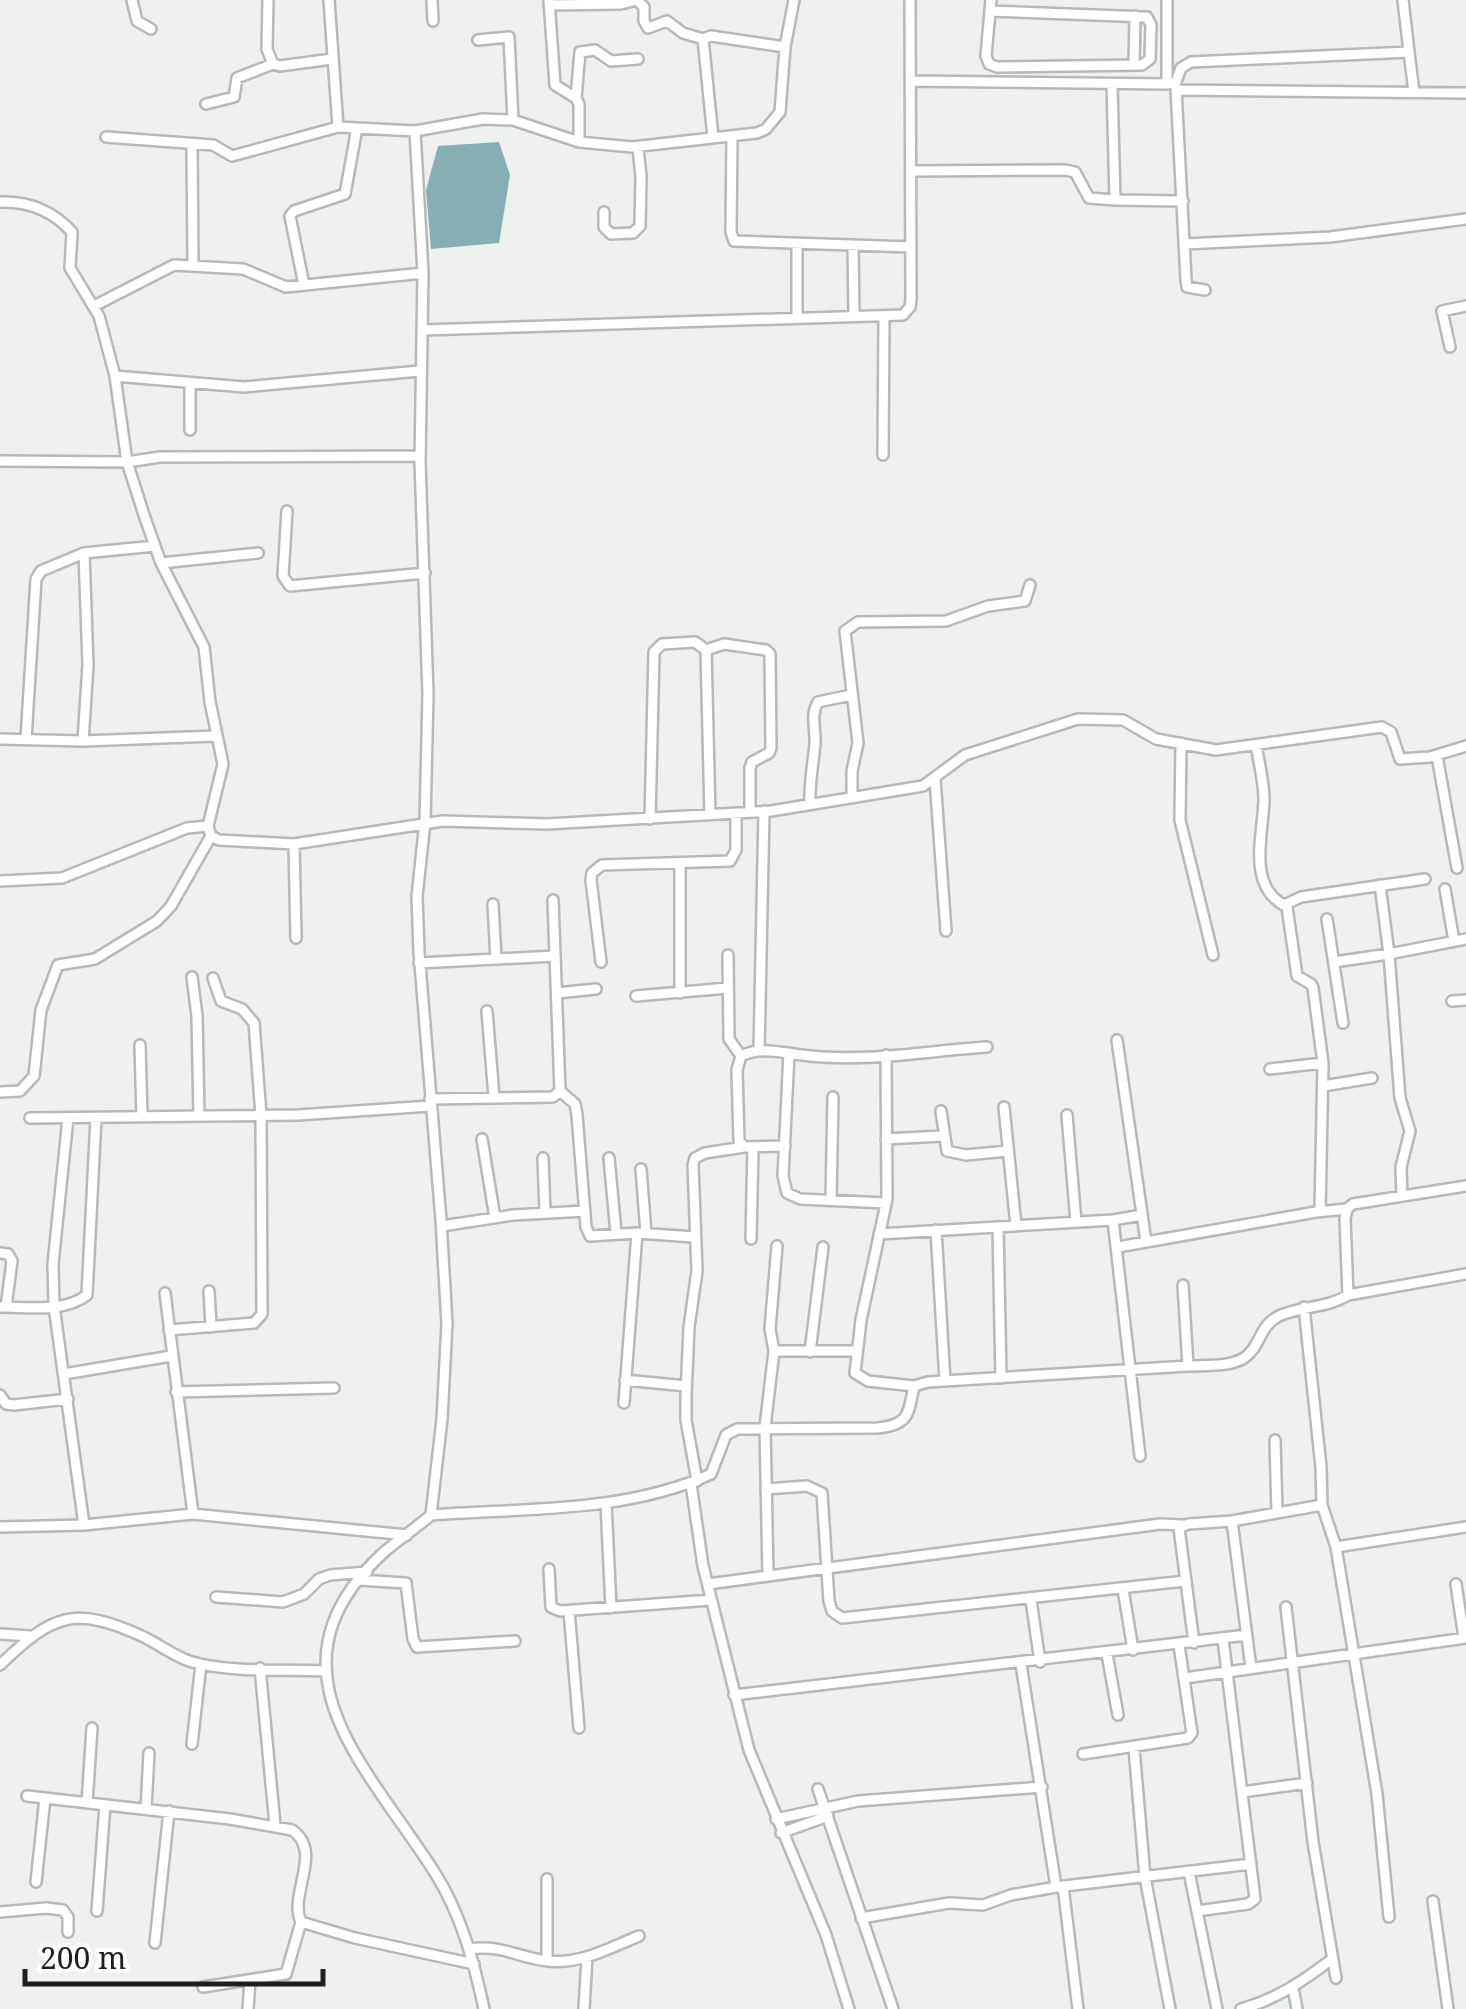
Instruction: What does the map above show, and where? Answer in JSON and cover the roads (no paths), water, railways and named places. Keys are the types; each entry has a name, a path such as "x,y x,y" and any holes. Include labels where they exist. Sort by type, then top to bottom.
{"street":[{"path":"132,0 137,22 151,29"},
{"path":"268,0 267,49 273,64"},
{"path":"329,0 338,127"},
{"path":"432,0 433,21"},
{"path":"576,98 555,85 549,2 622,4 637,0 644,8 648,28 668,21 703,39 711,36 785,47"},
{"path":"106,137 212,145 232,156 338,127 415,131 482,119 514,120 579,142 638,147 732,136 766,129 780,112 785,47 794,0"},
{"path":"423,330 903,315 910,307 910,0"},
{"path":"1167,0 1187,287 1204,290"},
{"path":"1403,0 1414,92"},
{"path":"990,5 1147,17 1150,59 1148,63 1134,65 997,67 989,64 986,56 990,5"},
{"path":"478,40 509,37 514,120"},
{"path":"703,39 713,137"},
{"path":"579,142 576,98 580,52 596,50 611,61 638,59"},
{"path":"1173,85 1181,68 1192,62 1408,52"},
{"path":"206,104 230,100 237,78 273,64 332,59"},
{"path":"912,82 1466,93"},
{"path":"1112,84 1115,200"},
{"path":"304,285 290,216 294,211 345,194 357,128"},
{"path":"415,131 424,273 420,456 428,694 425,822 418,896 419,964 447,1324 431,1515"},
{"path":"732,136 734,241 910,247"},
{"path":"192,144 193,265"},
{"path":"604,212 604,227 610,234 638,230 642,184 638,147"},
{"path":"911,171 1066,170 1075,172 1089,198 1184,201"},
{"path":"0,202 19,202 51,214 72,232 70,268 94,306 115,376 128,462 155,546 204,646 222,764 210,832 171,906 156,921 95,959 58,965 41,1010 34,1076 20,1090 0,1092"},
{"path":"1185,244 1330,237 1466,219"},
{"path":"797,245 797,316"},
{"path":"853,246 854,314"},
{"path":"94,306 166,268 193,265 243,269 278,286 424,273"},
{"path":"1450,347 1442,311 1466,306"},
{"path":"883,455 884,316"},
{"path":"115,376 244,388 420,371"},
{"path":"190,384 190,430"},
{"path":"0,461 420,456"},
{"path":"287,511 283,576 290,586 425,573"},
{"path":"26,738 36,579 40,571 84,554 155,546"},
{"path":"162,562 258,553"},
{"path":"83,741 88,665 84,554"},
{"path":"852,798 858,743 845,631 853,624 956,619 988,606 1025,601 1030,585"},
{"path":"650,820 654,652 662,644 695,642 706,650"},
{"path":"706,650 724,644 766,650 770,654 771,748 750,768 750,812"},
{"path":"706,650 710,815"},
{"path":"810,804 809,776 815,743 813,708 818,702 851,695"},
{"path":"0,881 62,878 187,828 210,832 220,840 294,844 425,822 547,824 650,820 764,811 852,798 923,786 965,755 1078,719 1123,720 1156,739 1216,750 1382,727 1391,732 1400,759 1436,756 1466,746"},
{"path":"0,738 83,741 216,736"},
{"path":"1180,744 1180,820 1213,955"},
{"path":"1256,745 1264,800 1260,867 1273,899 1288,912 1298,976 1312,988 1323,1063 1320,1211"},
{"path":"1436,756 1457,868"},
{"path":"935,779 946,931"},
{"path":"759,1050 764,811"},
{"path":"601,962 591,880 596,868 726,862 734,858 736,813"},
{"path":"294,844 296,938"},
{"path":"680,863 680,993"},
{"path":"1284,906 1292,899 1425,878"},
{"path":"1380,885 1400,1098 1410,1132 1401,1167 1402,1196"},
{"path":"1445,889 1454,942"},
{"path":"553,900 560,1092 575,1104 584,1211 590,1236 642,1233 694,1238"},
{"path":"493,904 496,959"},
{"path":"1327,919 1343,1023"},
{"path":"1334,962 1466,939"},
{"path":"728,955 729,1039 741,1056"},
{"path":"419,964 555,956"},
{"path":"192,978 197,1016 199,1116"},
{"path":"169,1330 254,1324 262,1314 261,1115 254,1023 242,1009 221,1002 213,978"},
{"path":"636,996 728,988"},
{"path":"557,994 596,989"},
{"path":"1452,1001 1466,1000"},
{"path":"488,1011 494,1097"},
{"path":"1117,1040 1146,1242"},
{"path":"140,1045 142,1117"},
{"path":"741,1056 759,1050 856,1058 988,1047"},
{"path":"789,1054 783,1176 787,1193 800,1198 886,1203"},
{"path":"886,1055 886,1203 856,1351 855,1372 859,1378 914,1386 1226,1363 1244,1358 1264,1326 1304,1307 1466,1274"},
{"path":"741,1056 737,1070 736,1133 748,1147 751,1240"},
{"path":"1270,1069 1323,1063"},
{"path":"1323,1086 1372,1078"},
{"path":"30,1118 261,1115 553,1096 560,1092"},
{"path":"831,1200 834,1098"},
{"path":"1004,1108 1016,1226"},
{"path":"940,1110 947,1152 1008,1151"},
{"path":"1066,1115 1076,1222"},
{"path":"68,1118 53,1264 54,1306 84,1525"},
{"path":"0,1253 8,1254 12,1261 3,1307 54,1306 80,1300 90,1286 96,1118"},
{"path":"886,1139 942,1136"},
{"path":"482,1140 495,1218"},
{"path":"785,1146 704,1152 695,1158 697,1271 689,1327 686,1420 711,1600 748,1750 826,1934 849,2009"},
{"path":"542,1158 545,1214"},
{"path":"609,1158 616,1233"},
{"path":"624,1402 642,1233 640,1170"},
{"path":"1118,1247 1466,1186"},
{"path":"1347,1209 1348,1295"},
{"path":"442,1226 584,1211"},
{"path":"879,1234 1142,1215"},
{"path":"1113,1220 1140,1456"},
{"path":"998,1226 1001,1378"},
{"path":"936,1230 945,1381"},
{"path":"768,1575 765,1427 774,1351 770,1329 777,1246"},
{"path":"810,1352 823,1247"},
{"path":"1183,1285 1188,1366"},
{"path":"209,1291 210,1328"},
{"path":"165,1293 194,1514"},
{"path":"1304,1307 1322,1505 1336,1547 1355,1655 1377,1794 1389,1917"},
{"path":"774,1351 856,1351"},
{"path":"64,1374 171,1356"},
{"path":"626,1380 686,1386"},
{"path":"484,2009 470,1948 437,1876 378,1794 330,1700 324,1671 334,1618 363,1576 431,1515 639,1498 711,1474 726,1435 737,1429 898,1425 907,1416 914,1386"},
{"path":"176,1392 334,1388"},
{"path":"0,1395 2,1401 14,1405 68,1399"},
{"path":"1275,1440 1277,1514"},
{"path":"766,1489 807,1486 822,1493 832,1611 842,1618 1185,1581"},
{"path":"606,1503 610,1608"},
{"path":"708,1584 1160,1524 1232,1521 1322,1505"},
{"path":"0,1528 84,1525 194,1514 408,1535"},
{"path":"1232,1521 1251,1668"},
{"path":"1183,1525 1178,1537 1194,1643"},
{"path":"1336,1547 1466,1528"},
{"path":"549,1569 551,1607 570,1611 711,1600"},
{"path":"216,1597 283,1602 304,1594 319,1579 330,1575 363,1576 406,1583 417,1647 515,1641"},
{"path":"1185,1678 1465,1638 1456,1584"},
{"path":"1123,1590 1133,1650"},
{"path":"1031,1600 1040,1662"},
{"path":"1286,1608 1306,1784 1336,1978"},
{"path":"570,1611 579,1728"},
{"path":"0,1666 30,1636 56,1621 101,1622 201,1664 324,1671"},
{"path":"0,1634 30,1636"},
{"path":"734,1695 1247,1635"},
{"path":"1197,1911 1253,1902 1252,1864 1223,1640"},
{"path":"1083,1754 1188,1738 1192,1733 1179,1645"},
{"path":"1106,1654 1118,1715"},
{"path":"192,1744 201,1664"},
{"path":"1021,1664 1078,2009"},
{"path":"260,1668 275,1826"},
{"path":"87,1803 92,1728"},
{"path":"1134,1748 1145,1877 1170,2009"},
{"path":"146,1808 149,1753"},
{"path":"1242,1792 1306,1784"},
{"path":"776,1819 930,1794 1042,1787"},
{"path":"818,1789 893,2009"},
{"path":"27,1796 275,1826 299,1834 306,1849 298,1910 302,1922 286,1974 204,1987"},
{"path":"36,1882 45,1798"},
{"path":"97,1911 104,1805"},
{"path":"781,1833 826,1811"},
{"path":"155,1943 169,1812"},
{"path":"861,1918 949,1903 983,1905 1011,1895 1060,1886 1252,1864"},
{"path":"1189,1872 1217,2009"},
{"path":"547,1880 547,1961"},
{"path":"1433,1901 1448,2009"},
{"path":"0,1912 63,1910 68,1918 68,1932"},
{"path":"302,1922 474,1964"},
{"path":"470,1948 495,1946 547,1961 587,1957 640,1936"},
{"path":"584,2009 587,1957"},
{"path":"1241,2009 1267,2002 1293,1988 1332,1960"},
{"path":"248,2009 250,1980"},
{"path":"1293,1988 1297,2009"}],"water":[{"path":"499,142 510,175 499,243 431,249 426,190 438,146"}]}
